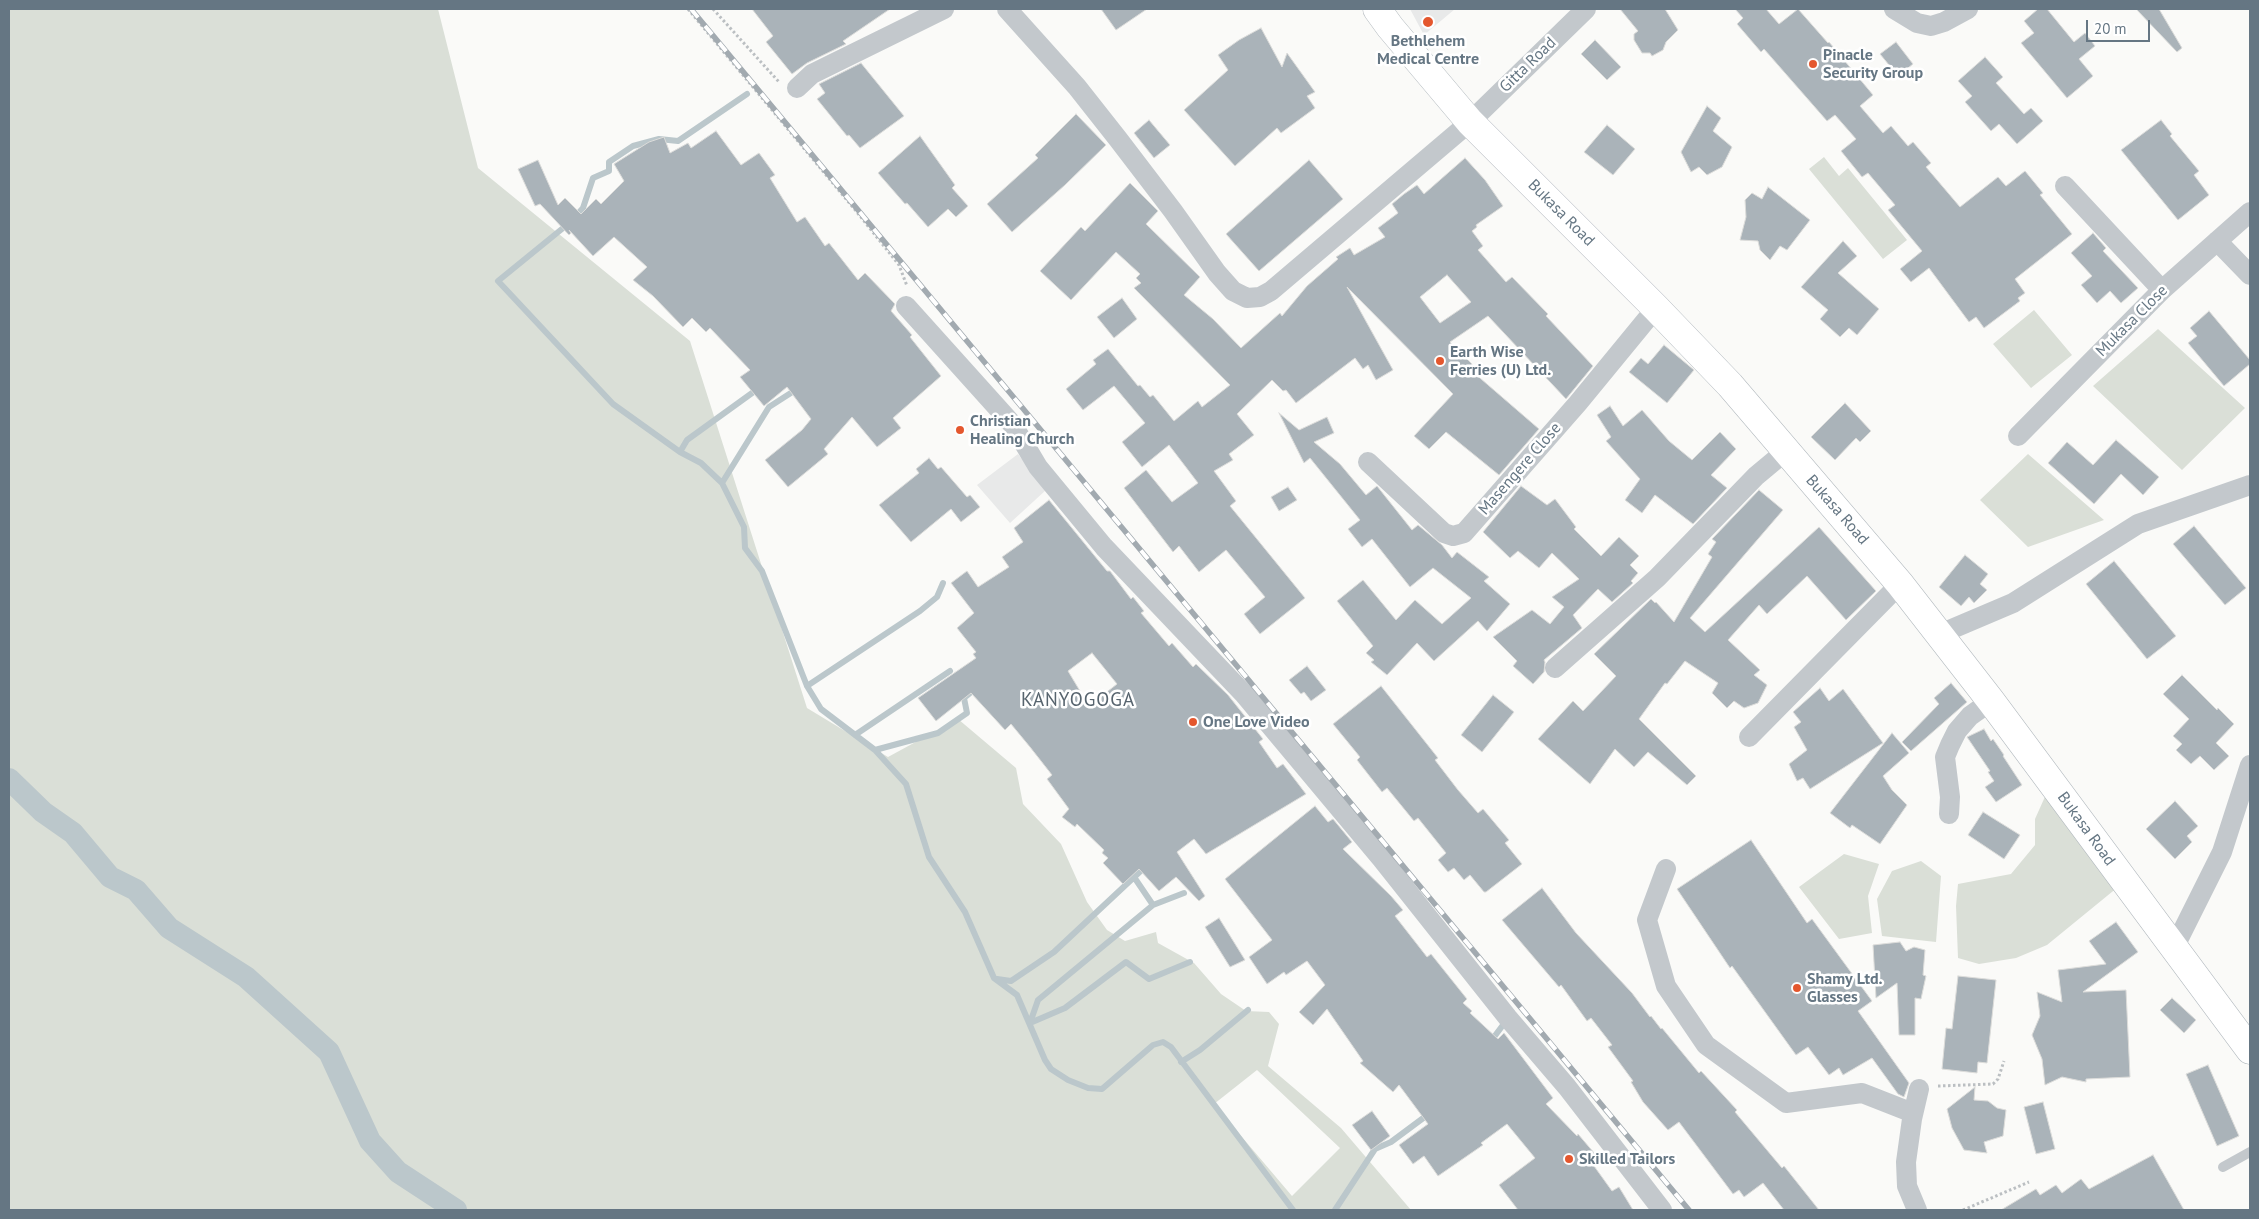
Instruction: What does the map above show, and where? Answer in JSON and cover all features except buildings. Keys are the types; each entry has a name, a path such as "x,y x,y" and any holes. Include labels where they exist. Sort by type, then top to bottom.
{"street":[{"path":"791,88 812,74 944,9"},
{"name":"Gitta Road","path":"1007,9 1094,109 1173,211 1217,273 1233,291 1247,298 1260,297 1271,290 1470,122 1586,9"},
{"name":"Bukasa Road","path":"1377,9 1470,122 1656,308 1730,385 1900,584 1991,701 2250,1050"},
{"path":"1894,9 1917,23 1931,26 1944,22 1968,9"},
{"path":"2065,186 2162,290"},
{"name":"Mukasa Close","path":"2018,436 2162,290 2250,212"},
{"path":"2217,241 2250,275"},
{"path":"906,306 1013,425 1038,467 1104,547 1244,694 1381,858 1508,1018 1567,1087 1662,1210"},
{"name":"Masengere Close","path":"1368,462 1444,534 1453,536 1464,533 1578,402 1656,308"},
{"path":"1556,668 1657,578 1756,476 1786,451"},
{"path":"1940,634 2014,603 2138,524 2250,485"},
{"path":"1749,737 1900,584"},
{"path":"1949,814 1950,797 1945,758 1957,731 1970,716 1991,701"},
{"path":"2174,948 2222,852 2250,765"},
{"path":"1666,869 1647,920 1666,986 1706,1045 1786,1103 1862,1094 1913,1113"},
{"path":"1917,1210 1907,1186 1906,1162 1913,1113 1919,1089"}],"lane":[{"path":"2223,1167 2250,1152"}],"path":[{"path":"688,9 899,265 907,286 909,298 906,306"},
{"path":"712,9 791,88"},
{"path":"1919,1089 1993,1084 1998,1079 2004,1061"},
{"path":"1963,1210 2029,1182"}],"shaded area":[{"path":"9,9 438,9 478,168 690,341 807,708 888,757 958,719 1016,768 1023,804 1061,844 1087,902 1107,930 1125,941 1156,932 1158,943 1194,963 1221,994 1246,1011 1269,1012 1279,1024 1268,1066 1341,1128 1411,1210 9,1210","holes":["1257,1070 1340,1148 1292,1196 1214,1104"]},
{"name":"Bethlehem Medical Centre","path":"1410,9 1455,9 1424,35"},
{"path":"1824,157 1839,176 1848,168 1907,240 1883,259 1809,169"},
{"path":"2034,310 2072,355 2031,388 1993,344"},
{"path":"2158,329 2245,408 2182,470 2093,386"},
{"path":"1018,454 1046,490 1010,523 977,485"},
{"path":"2028,454 2104,520 2028,547 1980,500"},
{"path":"2048,790 2118,887 2047,945 2016,958 1979,964 1958,958 1956,906 1958,884 2011,874 2035,845 2035,819"},
{"path":"1844,854 1879,864 1868,896 1872,933 1839,939 1799,887"},
{"path":"1921,861 1941,876 1936,942 1882,936 1877,899 1892,871"}],"waterway":[{"path":"575,217 583,208 593,178 609,171 609,162 633,146 659,139 678,141 747,94"},
{"path":"568,224 498,281 613,404 680,452 701,463 722,483 744,527 745,548 762,571 807,686 821,709 875,750 906,784 929,857 965,912 994,978 1017,995 1045,1060 1051,1069 1068,1080 1088,1088 1102,1089 1153,1045 1163,1042 1171,1047 1293,1210"},
{"path":"680,452 687,440 759,388"},
{"path":"722,483 769,407 797,389"},
{"path":"807,686 920,611 937,597 943,583"},
{"path":"855,735 950,671"},
{"path":"875,750 938,733 967,713 964,698 969,694"},
{"path":"9,779 43,812 73,833 110,877 136,890 169,928 246,977 329,1052 370,1141 398,1172 456,1210"},
{"path":"997,979 1011,981 1054,952 1146,866"},
{"path":"1134,877 1153,905"},
{"path":"1030,1023 1038,1000 1153,905 1184,893"},
{"path":"1030,1023 1065,1008 1126,962 1149,979 1190,962"},
{"path":"1181,1062 1200,1050 1248,1010"},
{"path":"1491,1041 1506,1021"},
{"path":"1335,1210 1375,1149 1391,1142 1430,1113"}],"railway":[{"path":"691,9 1689,1210"}],"place":[{"name":"Bethlehem Medical Centre","path":"1428,22"},
{"name":"Pinacle Security Group","path":"1813,64"},
{"name":"Earth Wise Ferries (U) Ltd.","path":"1440,361"},
{"name":"Christian Healing Church","path":"960,430"},
{"name":"One Love Video","path":"1193,722"},
{"name":"Shamy Ltd. Glasses","path":"1797,988"},
{"name":"Skilled Tailors","path":"1569,1159"}],"district":[{"name":"KANYOGOGA","path":"1078,701"}]}
